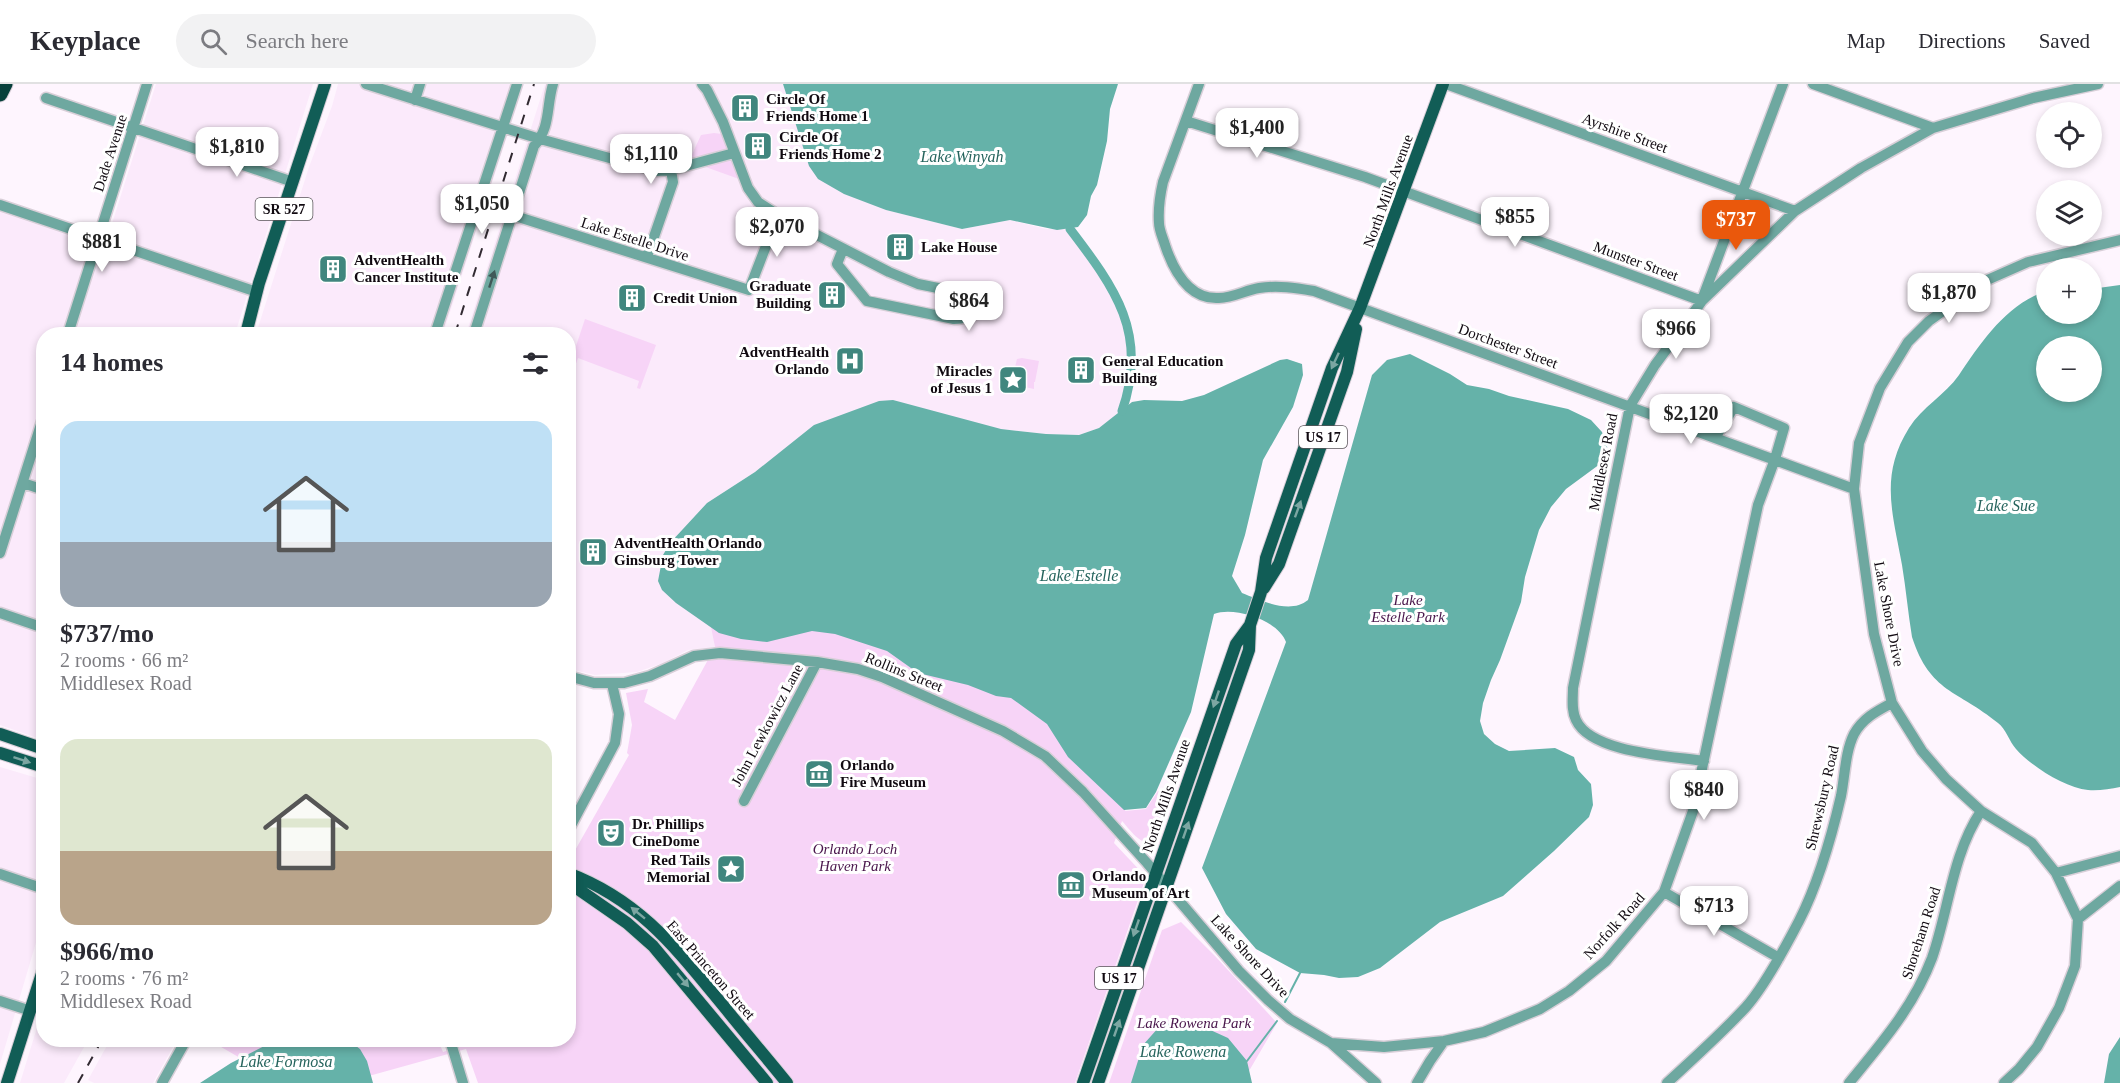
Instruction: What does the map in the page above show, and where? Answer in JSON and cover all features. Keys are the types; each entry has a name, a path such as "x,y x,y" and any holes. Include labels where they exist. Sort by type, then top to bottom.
{"highway":[{"path":"0,94 5,84"}],"main road":[{"name":"SR 527","path":"248,327 257,291 325,84"},
{"name":"North Mills Avenue","path":"1098,1083 1249,650 1250,625 1261,592 1279,564 1343,383 1360,308 1444,84"},
{"name":"North Mills Avenue","path":"1083,1083 1236,644 1250,625"},
{"path":"0,734 36,745"},
{"path":"0,753 36,764"},
{"name":"East Princeton Street","path":"576,876 596,884 642,916 689,963 787,1083"},
{"name":"East Princeton Street","path":"576,888 627,923 653,946 767,1083"},
{"path":"8,1083 36,994"}],"street":[{"name":"Dade Avenue","path":"70,327 147,84"},
{"path":"366,84 540,139 657,171 671,170 734,153"},
{"path":"415,100 420,84"},
{"path":"437,327 517,84"},
{"path":"476,327 534,146 546,129 548,99 553,84"},
{"path":"702,84 723,122 748,188 758,202 843,249 918,284 963,293 970,298 972,310 969,316 954,319 867,301 837,264 843,249"},
{"name":"Dorchester Street","path":"1199,84 1163,182 1159,225 1178,275 1192,290 1204,297 1219,298 1259,288 1287,287 1314,291 1854,489"},
{"name":"Ayrshire Street","path":"1444,84 1795,211"},
{"path":"1702,301 1783,84"},
{"path":"1813,84 1933,128"},
{"name":"Middlesex Road","path":"1704,761 1616,747 1599,741 1587,734 1576,720 1572,704 1573,688 1630,406 1655,365 1702,301 1795,211 1861,168 1933,128 2033,98 2095,84"},
{"path":"46,98 293,182"},
{"name":"Munster Street","path":"1186,122 1365,177 1702,301"},
{"path":"647,258 673,182 671,170"},
{"path":"0,205 257,291"},
{"name":"Lake Estelle Drive","path":"512,215 749,290 778,215"},
{"name":"Lake Shore Drive","path":"2004,1083 2037,1047 2059,1008 2075,966 2078,919 2056,873 2032,843 1981,812 1946,779 1922,751 1892,703 1874,634 1854,489 1859,443 1880,388 1908,342 1929,321 1984,281 2028,262 2120,240"},
{"name":"Norfolk Road","path":"1330,1043 1384,1047 1444,1041 1484,1032 1539,1009 1569,991 1606,961 1664,892 1693,811 1758,505 1784,428 1734,407 1715,438"},
{"path":"0,553 36,441"},
{"path":"23,483 36,487"},
{"path":"0,613 36,625"},
{"name":"Rollins Street","path":"576,678 594,683 612,684 633,681 650,676 685,659 706,654 747,655 817,662 858,669 882,677 1023,741 1045,756 1083,792 1167,885"},
{"name":"John Lewkowicz Lane","path":"744,801 817,662"},
{"path":"576,816 615,743 619,714 612,684"},
{"name":"Shrewsbury Road","path":"1667,1083 1748,1005 1779,958 1799,920 1819,873 1833,830 1849,747 1855,732 1867,716 1892,703"},
{"name":"Shoreham Road","path":"1849,1083 1896,1026 1915,996 1932,958 1962,851 1971,827 1981,812"},
{"path":"2056,873 2120,856"},
{"path":"0,874 36,886"},
{"name":"Lake Shore Drive","path":"1167,885 1239,971 1268,1000 1290,1019 1330,1043 1376,1083"},
{"path":"2078,919 2120,886"},
{"path":"1664,892 1779,958"},
{"path":"0,1001 31,1011"},
{"path":"721,1027 732,1016"},
{"path":"730,1039 742,1029"},
{"path":"1417,1083 1444,1041"},
{"path":"162,1083 182,1047"},
{"path":"454,1047 463,1083"}],"shaded area":[{"path":"156,84 313,84 237,327 36,327 36,738 0,725 0,209 105,246"},
{"path":"338,84 524,84 445,327 258,327 309,167"},
{"name":"AdventHealth Orlando","path":"545,84 783,84 805,154 886,210 962,229 1010,220 1046,229 1070,229 1096,262 1118,298 1131,335 1130,388 1122,411 1099,428 1079,435 1046,434 977,424 755,472 707,503 670,543 663,555 712,628 715,647 688,650 663,663 637,672 595,675 576,671 576,327 468,327"},
{"path":"0,767 36,778 36,943 0,1064"},
{"path":"36,1031 36,1047 84,1047 64,1083 20,1083"},
{"path":"106,1047 173,1047 153,1083 94,1083 88,1080"}],"green space":[{"path":"722,134 739,179 689,161 701,135"},
{"path":"585,319 656,345 640,389 637,388 639,381 578,358 576,364 576,346"},
{"path":"1017,359 1039,361 1034,389 1011,384"},
{"name":"Orlando Loch Haven Park","path":"689,611 785,621 999,671 1134,785 1125,811 1146,809 1158,791 1173,797 1155,844 1140,840 1122,821 1114,843 1146,877 1075,1083 478,1083 466,1049 358,1079 254,1066 221,1047 441,1047 443,1052 459,1047 576,1047 576,849 629,755 627,753 632,725 626,693 648,689 644,702 675,720 715,647 711,627"},
{"name":"Lake Rowena Park","path":"1181,922 1277,1023 1242,1083 1109,1083 1162,930"}],"water":[{"name":"Lake Winyah","path":"783,84 1118,84 1110,109 1107,141 1097,185 1091,196 1087,215 1078,227 1057,230 1010,220 962,229 886,210 844,194 818,179 809,166"},
{"name":"Lake Sue","path":"2120,285 2120,787 2096,790 2079,788 2059,781 2039,769 2022,756 1998,723 1937,680 1927,669 1912,637 1892,512 1891,479 1894,462 1914,421 1947,389 1996,326 2019,305 2036,295 2036,324 2102,324 2102,287"},
{"name":"Lake Estelle","path":"1410,354 1467,385 1568,409 1591,420 1602,432 1608,450 1600,464 1566,489 1551,507 1539,530 1525,577 1521,602 1483,703 1480,721 1484,734 1495,744 1509,751 1555,748 1574,757 1578,770 1591,784 1593,805 1589,817 1503,896 1440,922 1380,968 1358,977 1339,978 1300,973 1256,949 1226,914 1202,868 1286,642 1274,627 1265,621 1233,612 1214,614 1191,712 1156,792 1146,808 1124,810 1068,757 1047,724 1011,698 996,696 968,685 918,673 887,651 835,634 812,631 767,642 741,639 719,633 676,603 662,590 658,581 663,555 670,543 707,503 755,472 814,425 879,401 893,400 1001,429 1079,435 1099,428 1132,402 1182,401 1204,395 1280,360 1287,359 1302,364 1303,375 1293,407 1263,460 1245,535 1232,576 1242,593 1275,605 1301,604 1308,600 1372,375 1387,360"},
{"name":"Lake Rowena","path":"1184,1018 1228,1038 1247,1061 1252,1083 1131,1083 1143,1045 1159,1027"},
{"path":"2120,1037 2120,1083 2104,1083 2109,1054"},
{"name":"Lake Formosa","path":"262,1047 357,1047 367,1061 373,1083 200,1083 231,1063"}],"waterway":[{"path":"1070,229 1101,272 1123,313 1132,358 1122,411"},
{"path":"1285,1002 1300,973"},
{"path":"1247,1061 1277,1021"}],"railway":[{"path":"457,327 534,84"},
{"path":"78,1083 98,1047"}],"place":[{"name":"Circle Of Friends Home 1","path":"745,108"},
{"name":"Circle Of Friends Home 2","path":"758,146"},
{"name":"Lake House","path":"900,247"},
{"name":"AdventHealth Cancer Institute","path":"333,269"},
{"name":"Graduate Building","path":"832,295"},
{"name":"Credit Union","path":"632,298"},
{"name":"AdventHealth Orlando","path":"850,361"},
{"name":"General Education Building","path":"1081,370"},
{"name":"Miracles of Jesus 1","path":"1013,380"},
{"name":"AdventHealth Orlando Ginsburg Tower","path":"593,552"},
{"name":"Orlando Fire Museum","path":"819,774"},
{"name":"Dr. Phillips CineDome","path":"611,833"},
{"name":"Red Tails Memorial","path":"731,869"},
{"name":"Orlando Museum of Art","path":"1071,885"}],"park label":[{"name":"Lake Estelle Park","path":"1408,608"}]}
